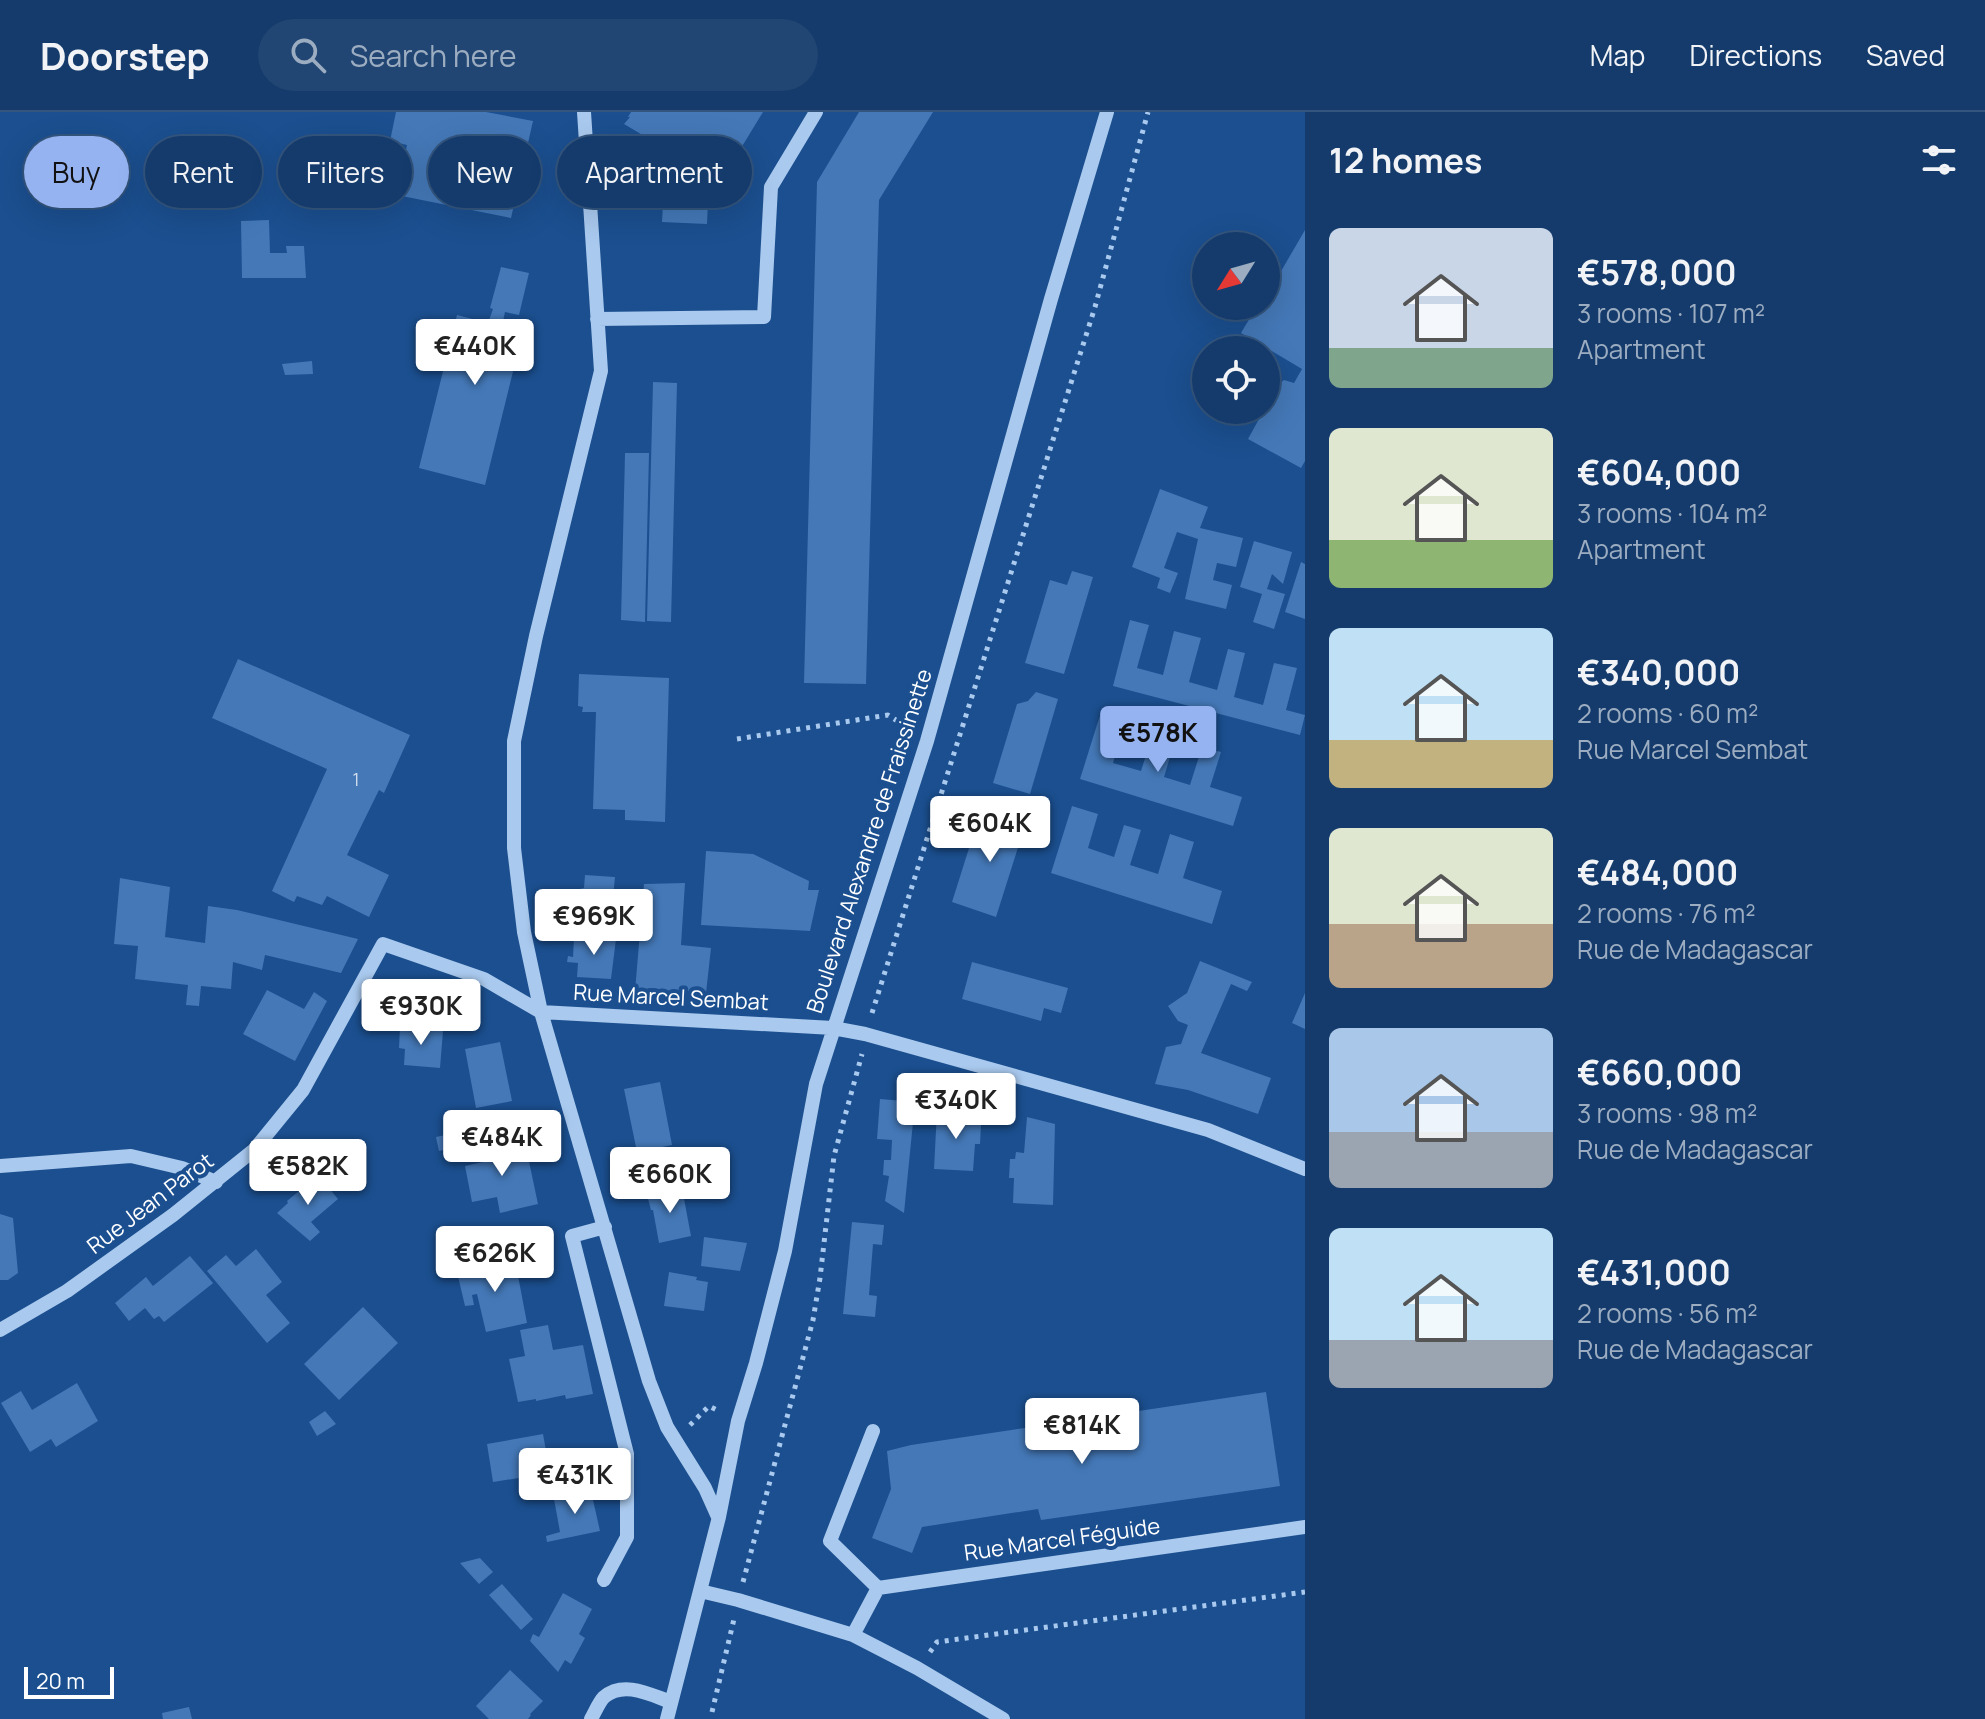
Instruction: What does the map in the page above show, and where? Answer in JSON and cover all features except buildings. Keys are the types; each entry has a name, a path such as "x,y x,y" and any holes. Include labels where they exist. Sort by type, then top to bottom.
{"street":[{"path":"584,112 601,371 536,636 514,741 514,848 524,932 541,1012 649,1381 667,1427 719,1517"},
{"path":"597,319 764,317 771,187 816,112"},
{"name":"Boulevard Alexandre de Fraissinette","path":"667,1719 719,1517 738,1421 785,1251 816,1084 927,741 1107,112"},
{"name":"Rue Jean Parot","path":"0,1330 67,1291 216,1182 254,1150 303,1090 383,944 484,979 541,1012"},
{"name":"Rue Marcel Sembat","path":"541,1012 833,1028 865,1034 1208,1130 1305,1169"},
{"path":"0,1166 131,1156 182,1168 216,1182"},
{"path":"604,1580 627,1537 627,1454 572,1236 605,1227"},
{"path":"853,1635 878,1588 830,1541 873,1431"},
{"name":"Rue Marcel Féguide","path":"878,1588 1305,1527"},
{"path":"700,1591 853,1635 917,1668 1003,1719"},
{"path":"591,1719 603,1698 616,1689 634,1689 671,1702"}],"path":[{"path":"712,1712 738,1600 813,1320 834,1156 861,1062 865,1034 1095,307 1148,112"},
{"path":"737,739 888,715"},
{"path":"917,1668 937,1642 1305,1592"}]}
